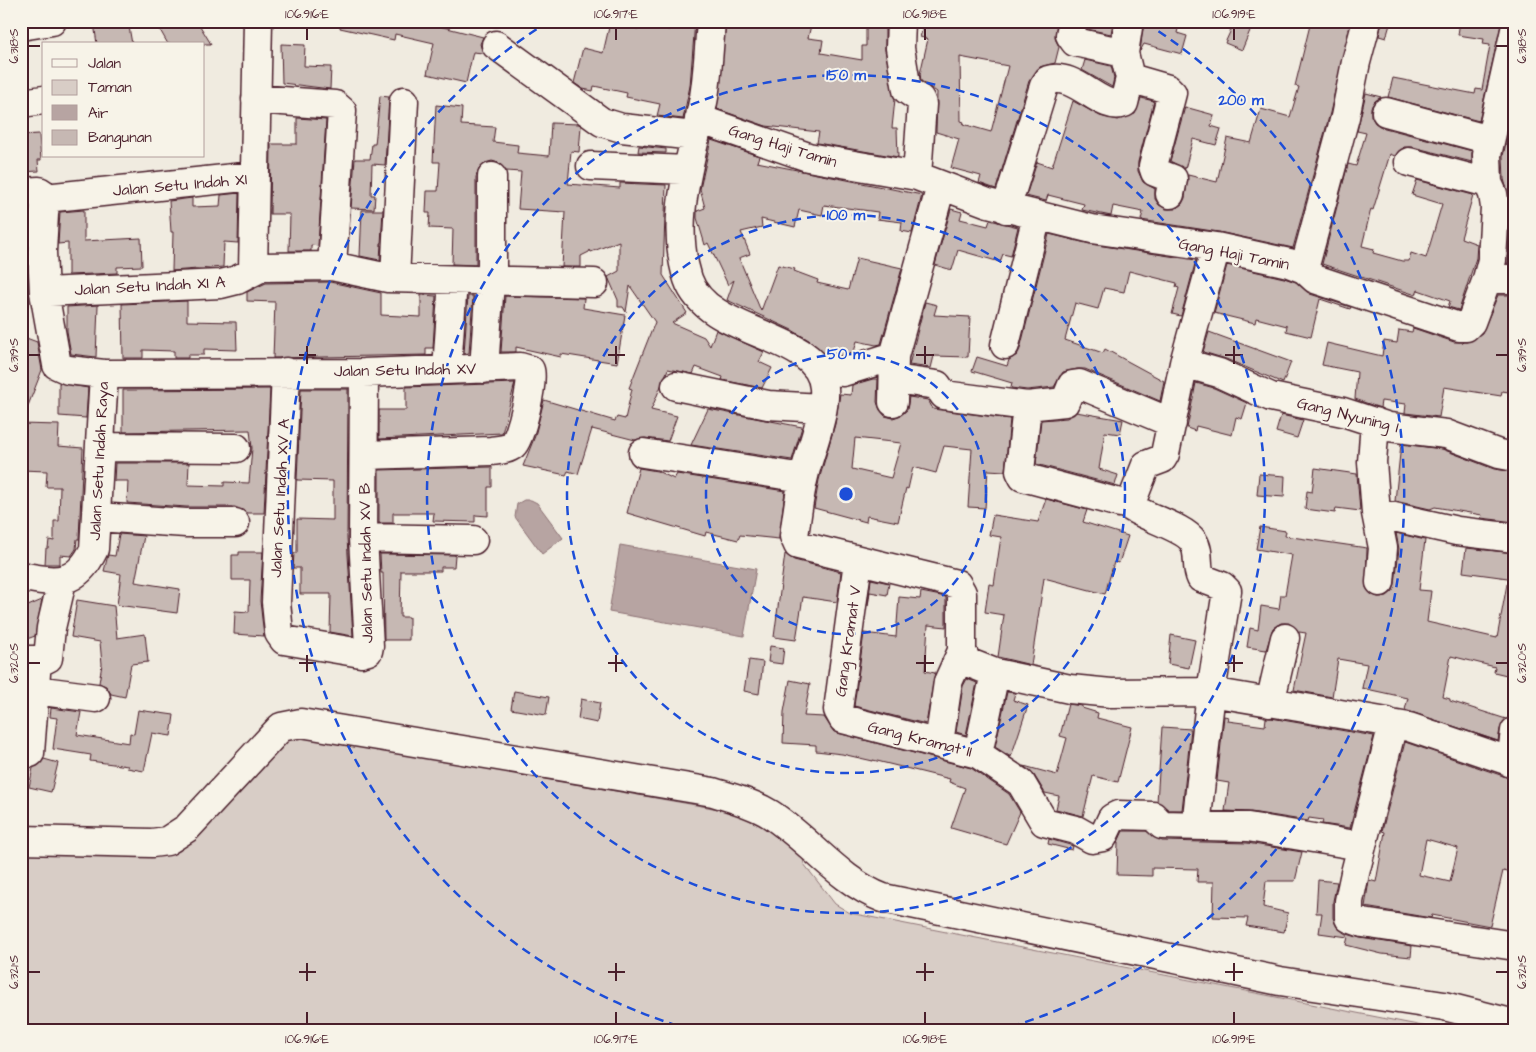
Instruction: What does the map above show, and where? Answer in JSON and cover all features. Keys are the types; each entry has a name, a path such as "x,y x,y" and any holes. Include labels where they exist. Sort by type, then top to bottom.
{"street":[{"path":"21,26 52,21"},
{"path":"253,176 258,21"},
{"path":"711,21 707,75 687,170 681,212 681,240 689,281 699,298 726,320 796,350 811,361 820,371 824,386 822,408 804,478 795,541 803,548 957,584 962,593 962,652 967,662 995,673 1089,692 1211,692 1382,720 1391,724 1409,727 1513,763 1515,731"},
{"path":"894,379 929,181 921,101 907,90 900,48 901,21"},
{"path":"1073,21 1070,35 1075,42 1127,65 1172,93 1154,166 1155,172 1173,179 1170,194"},
{"path":"1006,209 1045,83 1056,79 1084,87 1102,101 1116,105 1126,100 1129,21"},
{"path":"1304,269 1345,117 1356,62 1367,21"},
{"name":"Gang Haji Tamin","path":"496,45 602,122 622,128 697,128 808,157 929,181 1006,209 1112,233 1216,247 1304,269 1315,279 1459,327 1466,327 1471,322 1492,260 1495,208 1493,194 1488,183 1487,155 1515,30"},
{"path":"256,99 335,105 342,112 332,266"},
{"path":"21,103 42,100"},
{"path":"395,278 404,101"},
{"path":"1386,112 1490,140"},
{"path":"1409,162 1488,183"},
{"path":"591,166 687,170"},
{"name":"Jalan Setu Indah XI","path":"33,195 253,176 253,270"},
{"path":"484,369 491,281 492,177"},
{"name":"Jalan Setu Indah Raya","path":"33,195 32,249 44,292 57,365 68,370 104,374 102,447 96,540 90,558 74,576 62,581"},
{"path":"1005,345 1037,216"},
{"path":"1126,504 1133,500 1146,465 1164,457 1184,363 1216,247"},
{"path":"253,270 270,267 332,266 380,277 594,284"},
{"name":"Jalan Setu Indah XI A","path":"44,292 221,284 237,280 253,270"},
{"path":"1487,279 1515,279"},
{"path":"447,370 453,280"},
{"name":"Gang Nyuning I","path":"1184,363 1219,373 1270,397 1343,412 1389,427 1446,434 1498,454 1515,457"},
{"name":"Jalan Setu Indah XV","path":"104,374 364,373 526,368 530,370 531,378 519,435 513,445 491,451 365,455"},
{"path":"820,371 826,369 937,385 944,395 1027,406 1066,402 1072,385 1079,384 1172,423"},
{"name":"Jalan Setu Indah XV A","path":"278,624 276,602 286,372"},
{"name":"Jalan Setu Indah XV B","path":"278,624 279,633 284,640 362,653 368,651 363,538 364,373"},
{"path":"676,386 768,405 822,408"},
{"path":"1027,406 1020,470 1024,477 1126,504 1136,512 1185,533 1193,541 1198,552 1197,564 1201,578 1222,586 1227,591 1211,692 1196,826"},
{"path":"1375,422 1372,462 1376,513 1383,548 1380,582"},
{"path":"102,447 236,448"},
{"path":"643,453 804,478"},
{"path":"1376,513 1457,531 1515,538"},
{"path":"97,517 178,523 235,523"},
{"path":"363,538 473,540"},
{"name":"Gang Kramat V","path":"843,719 838,710 858,561"},
{"path":"21,576 62,581 51,628 50,653 44,660 29,660 35,690 30,753"},
{"path":"1270,703 1285,638"},
{"path":"939,742 948,682 952,668 962,652"},
{"path":"978,754 995,673"},
{"path":"35,690 96,698"},
{"name":"Gang Kramat II","path":"843,719 939,742 978,754 1021,783 1044,822 1076,830 1092,839 1103,837 1112,818 1118,815 1152,816 1162,825 1248,826 1361,846"},
{"path":"21,840 152,843 166,841 187,828 280,727 301,723 713,792 752,805 770,814 860,886 883,898 1280,981 1444,1006 1515,1024"},
{"path":"1391,724 1391,732 1361,846 1348,913 1352,920 1515,946"}],"green space":[{"path":"266,730 770,818 802,853 804,864 835,904 850,913 1448,1031 21,1031 21,854 180,851"}],"water":[{"path":"524,500 531,500 537,503 563,538 542,554 515,517 517,504"},
{"path":"620,545 756,569 744,636 609,612"}],"building":[{"path":"128,21 132,42 97,42 94,23"},
{"path":"155,21 197,21 211,44 205,44 205,42 167,42"},
{"path":"341,21 419,21 483,37 480,44 483,53 473,52 466,83 427,74 434,43 395,34 394,40 340,28"},
{"path":"685,21 695,21 690,86 683,119 657,116 660,104 626,97 627,93 594,86 593,91 583,89 574,83 583,48 603,53 610,23 638,29 639,23 669,30 670,24 684,27"},
{"path":"726,21 812,21 808,38 823,40 821,53 862,60 862,46 866,46 866,24 885,24 885,50 895,99 892,128 897,128 898,157 817,143 819,132 766,126 717,109"},
{"path":"925,21 1057,21 1055,38 1059,47 1055,63 1040,67 1029,81 996,189 979,183 981,176 951,168 959,139 936,132 937,92 921,81 920,74 928,39 920,37","holes":["960,57 1008,66 991,132 963,124 964,122 961,121"]},
{"path":"1097,21 1113,22 1111,34 1087,29 1088,25 1096,25"},
{"path":"1144,21 1180,21 1177,33 1187,36 1182,54 1144,44 1140,51"},
{"path":"1235,21 1254,21 1242,50 1225,43"},
{"path":"1311,21 1351,21 1330,113 1293,248 1219,232 1141,220 1143,212 1113,206 1111,216 1082,210 1084,204 1048,195 1046,201 1026,196 1037,162 1052,167 1073,101 1100,116 1118,120 1135,114 1141,98 1154,101 1138,162 1138,171 1143,182 1155,189 1155,199 1159,205 1166,209 1175,209 1182,204 1185,198 1188,175 1217,182 1227,138 1251,143 1261,109 1290,117 1299,87 1295,86"},
{"path":"1382,21 1391,21 1386,38 1379,36"},
{"path":"1460,21 1502,21 1479,121 1388,97 1393,78 1475,94 1476,89 1482,90 1490,45 1483,44 1484,39 1458,35"},
{"path":"281,44 305,45 304,66 331,67 330,89 282,83"},
{"path":"1085,60 1111,66 1114,78 1112,87 1082,70"},
{"path":"1366,93 1381,97 1371,107 1371,116 1375,123 1381,127 1472,151 1472,162 1413,147 1404,147 1395,156 1390,154 1373,210 1371,209 1362,246 1374,249 1373,253 1402,261 1409,261 1411,253 1426,258 1442,204 1412,195 1417,180 1473,195 1461,238 1477,244 1476,258 1459,310 1448,307 1450,301 1418,290 1416,295 1322,264 1348,164 1356,166 1366,133 1357,131"},
{"path":"380,96 389,97 385,165 372,164 371,195 375,195 374,209 351,208 355,159 370,159 372,144 375,144"},
{"path":"1515,103 1515,201 1510,202 1504,179 1503,156"},
{"path":"436,105 462,108 461,125 495,127 493,142 518,145 517,153 549,156 551,123 579,124 581,126 579,152 571,151 568,184 620,188 620,183 666,185 663,275 687,313 672,323 704,337 710,346 716,330 764,352 759,362 772,368 762,388 722,380 723,377 696,367 693,374 668,369 651,410 677,416 668,441 645,438 635,440 592,429 578,474 568,471 566,475 523,466 535,436 544,400 615,421 617,417 625,419 632,389 629,388 655,322 630,286 626,312 623,307 618,307 618,300 608,277 619,271 619,241 591,252 590,250 581,256 581,267 562,267 565,212 518,209 521,172 506,171 499,163 492,161 485,163 479,169 476,177 476,265 452,264 453,229 429,228 430,213 426,213 427,191 438,191 440,162 433,162"},
{"path":"1185,107 1214,115 1211,126 1221,129 1216,145 1193,139 1185,169 1170,161"},
{"path":"297,118 326,120 318,246 311,245 311,251 289,251 290,214 270,214 271,144 297,144"},
{"path":"39,134 41,160 38,160 39,171 21,172 21,135"},
{"path":"711,140 759,156 757,162 922,195 912,233 901,231 902,222 877,219 878,212 824,205 822,215 799,210 795,227 761,219 762,227 741,232 750,254 739,258 761,311 778,265 795,269 794,271 818,280 817,283 848,290 857,258 902,268 881,344 876,345 857,341 854,352 842,356 824,354 812,342 792,330 727,300 734,280 728,285 708,243 705,245 697,218 697,211 705,208 700,189"},
{"path":"639,146 666,149 666,153 638,152"},
{"path":"239,193 238,243 224,242 223,267 172,271 173,232 171,232 169,201 192,198 192,207 220,206 221,195"},
{"path":"951,209 962,212 960,219 988,226 990,220 1018,227 1011,256 1003,254 1000,262 958,250 952,270 935,265"},
{"path":"84,210 84,241 141,238 142,266 117,267 117,273 68,275 68,243 58,244 60,212"},
{"path":"362,210 383,210 380,260 360,256"},
{"path":"1510,224 1515,224 1515,263 1507,263"},
{"path":"1049,234 1090,244 1196,260 1181,316 1172,314 1179,288 1176,287 1177,283 1129,271 1124,292 1104,288 1098,309 1075,303 1065,340 1103,353 1105,349 1164,381 1160,401 1085,369 1063,372 1054,387 1027,390 1011,388 1012,383 972,371 977,357 1007,366 1009,360 1017,355"},
{"path":"1227,265 1296,282 1310,294 1351,307 1350,309 1320,299 1311,337 1286,331 1287,326 1256,318 1255,323 1214,313"},
{"path":"330,282 381,293 381,315 421,317 421,295 436,296 433,348 426,348 426,355 273,358 275,302 247,301 247,292 266,283"},
{"path":"1498,295 1515,295 1515,393 1502,391 1501,396 1444,387 1439,417 1405,413 1406,404 1381,401 1380,408 1355,399 1357,372 1322,365 1327,343 1382,356 1384,341 1397,343 1399,330 1412,332 1413,328 1454,342 1467,342 1482,333"},
{"path":"468,296 473,296 469,353 464,354"},
{"path":"505,296 584,298 583,308 625,315 617,363 561,354 561,357 516,347 516,352 501,352"},
{"path":"187,301 187,321 236,322 237,350 204,349 204,355 188,355 188,358 174,358 174,351 143,350 143,358 123,358 122,304"},
{"path":"925,302 937,305 934,315 970,317 968,357 934,356 931,368 909,365"},
{"path":"98,305 96,357 71,354 67,331 67,307"},
{"path":"1209,332 1291,362 1283,383 1226,359 1203,352"},
{"path":"21,336 37,342 42,370 22,421"},
{"path":"878,379 877,402 880,410 885,416 893,418 907,410 909,397 928,400 933,409 1010,419 1005,471 988,470 985,508 968,507 972,449 944,446 936,473 913,467 898,522 867,516 866,522 814,508 819,480 835,424 840,394 851,395 852,385","holes":["855,438 901,443 891,478 852,469"]},
{"path":"59,383 88,388 86,418 59,416"},
{"path":"515,383 502,433 379,439 379,410 406,410 406,387"},
{"path":"1196,383 1214,388 1247,403 1242,419 1236,417 1232,435 1196,426 1195,431 1187,428"},
{"path":"270,389 264,513 246,513 235,507 187,507 127,503 128,481 114,481 115,463 189,463 188,485 224,486 224,482 249,483 252,448 250,430 123,432 123,390"},
{"path":"301,389 348,389 347,538 353,636 330,632 331,594 300,594 300,568 293,568 294,553 297,553 297,519 333,520 333,481 297,480"},
{"path":"708,409 802,427 792,460 691,445"},
{"path":"1076,412 1123,420 1120,434 1105,432 1099,469 1118,475 1115,485 1036,464 1041,420 1067,418"},
{"path":"1281,415 1303,420 1297,438 1276,432"},
{"path":"21,424 59,425 58,446 83,448 79,539 77,539 76,549 71,556 60,555 60,564 45,564 46,548 48,548 49,540 54,541 54,521 59,521 60,487 46,487 47,471 21,470"},
{"path":"1401,444 1442,449 1494,469 1515,472 1513,496 1515,496 1515,522 1481,518 1482,515 1435,507 1430,509 1395,501"},
{"path":"492,467 492,487 488,487 488,516 475,515 475,522 433,521 434,513 393,513 393,523 379,523 379,470"},
{"path":"639,468 657,471 674,479 677,474 785,491 779,539 740,535 738,540 706,532 705,536 627,513"},
{"path":"1315,468 1357,474 1360,511 1336,508 1335,513 1305,509 1307,491 1312,492"},
{"path":"1259,474 1285,476 1284,497 1257,495"},
{"path":"1046,499 1087,510 1083,522 1128,536 1119,563 1114,562 1105,594 1044,578 1031,665 998,657 1004,615 985,612 989,584 994,585 1001,537 989,535 993,515 1038,522"},
{"path":"1260,527 1286,531 1285,536 1367,548 1366,588 1371,594 1378,597 1387,596 1393,591 1395,584 1399,549 1396,533 1425,540 1419,590 1431,591 1427,622 1497,638 1507,584 1515,585 1515,677 1494,672 1495,667 1451,656 1443,697 1506,719 1500,729 1498,741 1405,710 1408,698 1362,688 1367,664 1338,659 1332,697 1294,690 1306,633 1299,632 1289,623 1281,623 1273,628 1266,650 1247,647 1250,628 1258,630 1261,606 1279,609 1281,595 1285,595 1292,555 1256,549"},
{"path":"119,534 144,536 135,582 180,589 177,613 117,605 121,574 104,571 108,555 115,556"},
{"path":"1466,548 1515,553 1515,579 1463,572"},
{"path":"239,552 263,552 260,601 264,636 234,634 235,611 249,612 250,580 232,580 232,555 239,555"},
{"path":"380,554 455,555 454,567 441,567 441,571 401,571 400,617 409,617 409,640 384,640 383,573 381,573"},
{"path":"785,554 794,560 841,572 837,602 803,597 796,640 774,637"},
{"path":"871,579 889,583 887,595 870,592 868,606"},
{"path":"921,592 946,597 946,627 928,625 925,671 935,673 926,724 854,706 864,633 896,637 899,597 920,599"},
{"path":"42,600 35,636 27,639 25,633 21,635 21,609"},
{"path":"77,600 114,606 117,638 145,634 148,662 131,664 125,697 111,694 106,686 99,683 102,664 100,642 71,637"},
{"path":"1171,635 1195,640 1189,668 1168,664"},
{"path":"770,646 784,648 782,664 768,662"},
{"path":"749,660 763,662 759,694 744,691"},
{"path":"967,679 977,683 966,735 956,732 963,686"},
{"path":"790,680 810,684 804,716 824,717 834,732 971,768 1009,794 1020,812 1006,844 951,828 965,788 949,782 950,779 873,760 816,751 816,745 783,743 784,712"},
{"path":"514,691 549,697 546,715 511,709"},
{"path":"1007,692 1015,693 1013,700 1028,705 1011,757 995,747"},
{"path":"581,699 600,703 597,723 578,719"},
{"path":"1068,704 1082,706 1082,708 1098,713 1097,718 1132,727 1118,782 1093,776 1083,816 1056,809 1059,796 1045,793 1034,775 1024,766 1057,775 1067,738 1060,736"},
{"path":"51,708 81,712 77,735 129,743 130,733 134,734 138,710 174,715 171,736 152,733 144,771 127,768 128,766 90,761 91,755 53,749 57,718 50,717"},
{"path":"1224,716 1229,717 1228,721 1265,726 1266,718 1271,718 1374,736 1350,828 1322,824 1323,820 1309,818 1308,821 1251,812 1225,811 1229,783 1217,781"},
{"path":"1162,727 1191,729 1182,810 1169,810 1157,802"},
{"path":"1405,742 1509,778 1515,778 1515,864 1513,873 1503,871 1490,926 1432,915 1431,918 1365,907 1369,880 1376,882 1385,832 1382,831","holes":["1426,839 1458,848 1450,882 1419,875"]},
{"path":"44,759 58,763 51,792 29,787 33,768"},
{"path":"1123,831 1146,831 1162,841 1247,843 1302,852 1295,881 1266,881 1263,907 1288,913 1284,932 1246,926 1248,918 1213,917 1214,882 1197,882 1198,869 1152,868 1152,876 1117,875 1118,842"},
{"path":"1049,839 1073,846 1072,850 1048,844"},
{"path":"1318,880 1337,882 1333,901 1333,918 1337,927 1344,933 1360,938 1412,946 1411,957 1382,954 1346,945 1348,937 1319,933 1322,913 1316,913"}]}
